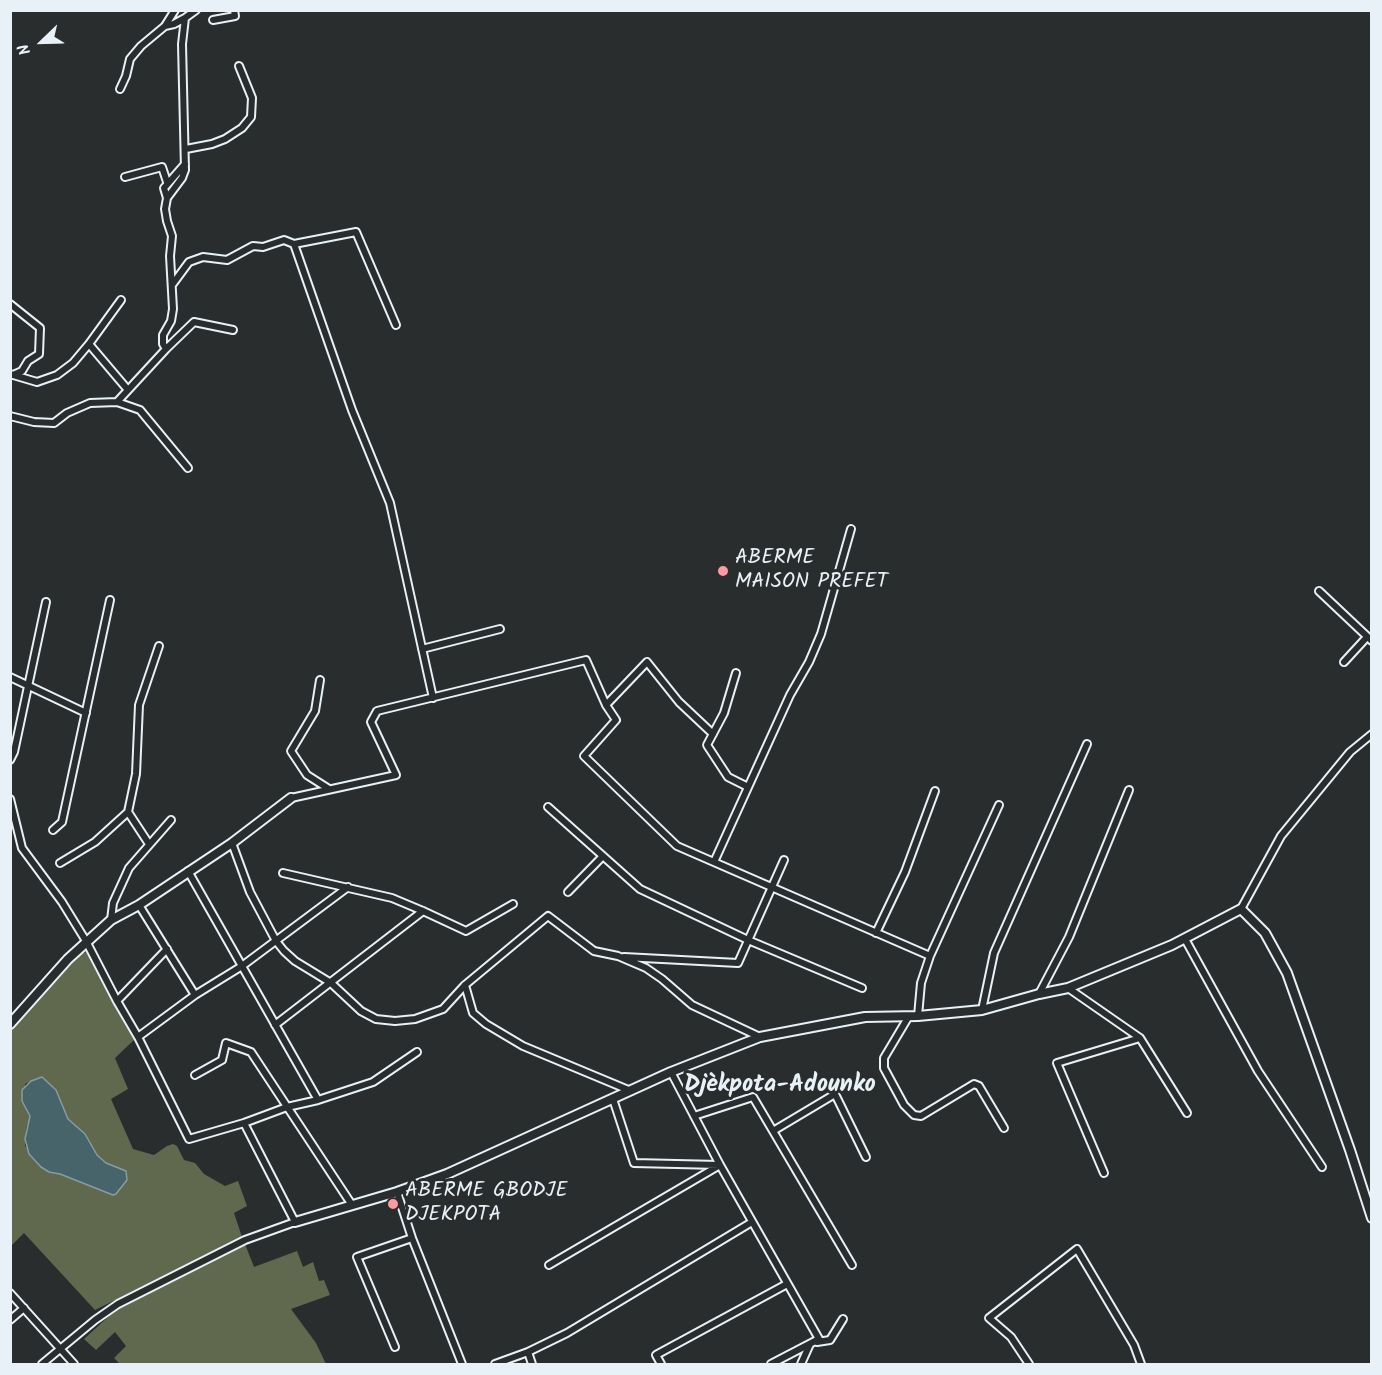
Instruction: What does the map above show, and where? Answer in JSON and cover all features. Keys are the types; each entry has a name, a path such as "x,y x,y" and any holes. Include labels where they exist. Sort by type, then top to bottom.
{"street":[{"path":"165,26 174,24 196,10"},
{"path":"213,20 235,16 234,10"},
{"path":"120,89 130,59 165,26 174,11"},
{"path":"166,349 163,344 163,335 171,321 172,236 165,209 167,198 182,178 186,163 182,44 185,18"},
{"path":"186,149 225,139 242,128 251,117 252,99 239,66"},
{"path":"167,198 164,188 167,182 176,176 186,163"},
{"path":"124,177 162,168 167,182"},
{"path":"172,285 189,262 203,257 227,260 253,246 263,247 284,240 294,244 356,232 396,325"},
{"path":"294,244 352,410 390,504 433,698"},
{"path":"11,375 37,382 57,375 73,363 121,300"},
{"path":"10,304 40,328 39,354 28,361 22,371 11,375"},
{"path":"117,402 194,322 233,330"},
{"path":"89,344 128,390"},
{"path":"10,416 34,422 54,423 68,413 90,403 117,402 140,410 188,468"},
{"path":"714,862 790,695 809,662 821,634 851,529"},
{"path":"1319,591 1369,639 1344,662"},
{"path":"52,830 62,822 110,600"},
{"path":"10,760 14,752 46,602"},
{"path":"422,649 500,629"},
{"path":"60,863 95,842 128,812 136,774 139,705 159,646"},
{"path":"10,1024 86,941 111,920 139,905 232,843 291,798 396,775 371,722 377,711 586,660 606,705 616,720 584,756 677,846 930,956"},
{"path":"606,705 647,662 679,702 713,734"},
{"path":"736,673 724,713 707,745 728,777 747,787"},
{"path":"10,677 86,712"},
{"path":"320,680 315,711 308,726 291,750 307,775 329,789"},
{"path":"42,1365 60,1348 118,1304 245,1240 295,1222 397,1192 479,1161 671,1072 760,1037 865,1017 914,1016 982,1010 1068,988 1185,939 1241,909 1281,837 1350,752 1371,734"},
{"path":"982,1010 994,953 1087,744"},
{"path":"1039,994 1069,937 1129,790"},
{"path":"876,933 905,872 935,791"},
{"path":"10,800 22,848 62,902 86,941 138,1037 189,1139 373,1082 417,1052"},
{"path":"999,805 930,956 921,982 914,1016 884,1058 884,1068 904,1105 914,1115 921,1116 974,1084 979,1086 1004,1128"},
{"path":"548,807 640,889 748,940 862,988"},
{"path":"128,812 149,844"},
{"path":"111,920 113,903 129,868 171,820"},
{"path":"232,843 250,892 276,941 295,961 331,983 361,1011 376,1019 395,1021 415,1019 443,1009 465,985 548,916 594,951 618,956 738,963 784,860"},
{"path":"568,892 603,856"},
{"path":"188,871 318,1100"},
{"path":"283,873 392,898 466,931 513,904"},
{"path":"138,1037 195,995 242,966 348,887"},
{"path":"139,905 195,995"},
{"path":"1241,909 1265,933 1287,973 1350,1150 1371,1218"},
{"path":"275,1025 423,910"},
{"path":"1185,939 1258,1071 1322,1167"},
{"path":"117,1001 166,949"},
{"path":"618,956 655,974 701,1011 760,1037"},
{"path":"465,985 473,1013 486,1024 523,1046 631,1091"},
{"path":"1068,988 1140,1038 1187,1113"},
{"path":"1104,1173 1057,1063 1140,1038"},
{"path":"195,1075 222,1060 226,1043 251,1052 352,1205"},
{"path":"671,1072 720,1166 819,1339 771,1365"},
{"path":"773,1131 835,1094 866,1157"},
{"path":"694,1116 753,1097 852,1265"},
{"path":"613,1099 634,1163 720,1166"},
{"path":"244,1123 295,1222"},
{"path":"549,1265 720,1166"},
{"path":"397,1192 412,1238 462,1365"},
{"path":"495,1365 567,1333 752,1222"},
{"path":"394,1347 357,1257 412,1238"},
{"path":"1029,1365 1011,1337 989,1317 1077,1249 1134,1345 1141,1365"},
{"path":"662,1365 656,1355 788,1284"},
{"path":"10,1293 75,1365"},
{"path":"10,1320 24,1308"},
{"path":"811,1343 830,1341 843,1319"},
{"path":"801,1365 811,1343"},
{"path":"528,1352 532,1365"}],"green space":[{"path":"87,952 135,1039 115,1058 128,1089 111,1099 133,1149 154,1155 167,1146 173,1144 177,1146 184,1160 195,1163 204,1174 225,1186 238,1181 247,1206 234,1213 242,1237 95,1310 24,1233 11,1246 10,1029 77,955","holes":["37,1078 56,1090 68,1119 85,1134 97,1155 106,1163 126,1172 73,1179 60,1174 25,1146 26,1129 30,1116 25,1084"]},
{"path":"245,1244 254,1267 297,1251 303,1267 313,1262 319,1281 324,1280 330,1295 291,1309 316,1343 326,1364 120,1364 114,1358 126,1346 115,1332 96,1350 84,1339 119,1307"}],"water":[{"path":"42,1077 56,1090 68,1119 85,1134 97,1155 106,1163 126,1171 127,1180 116,1194 113,1195 60,1174 49,1172 29,1154 25,1139 30,1116 22,1101 22,1090 31,1081"}],"place":[{"name":"ABERME MAISON PREFET","path":"723,571"},
{"name":"ABERME GBODJE DJEKPOTA","path":"393,1204"}],"district":[{"name":"Djèkpota-Adounko","path":"780,1087"}]}
